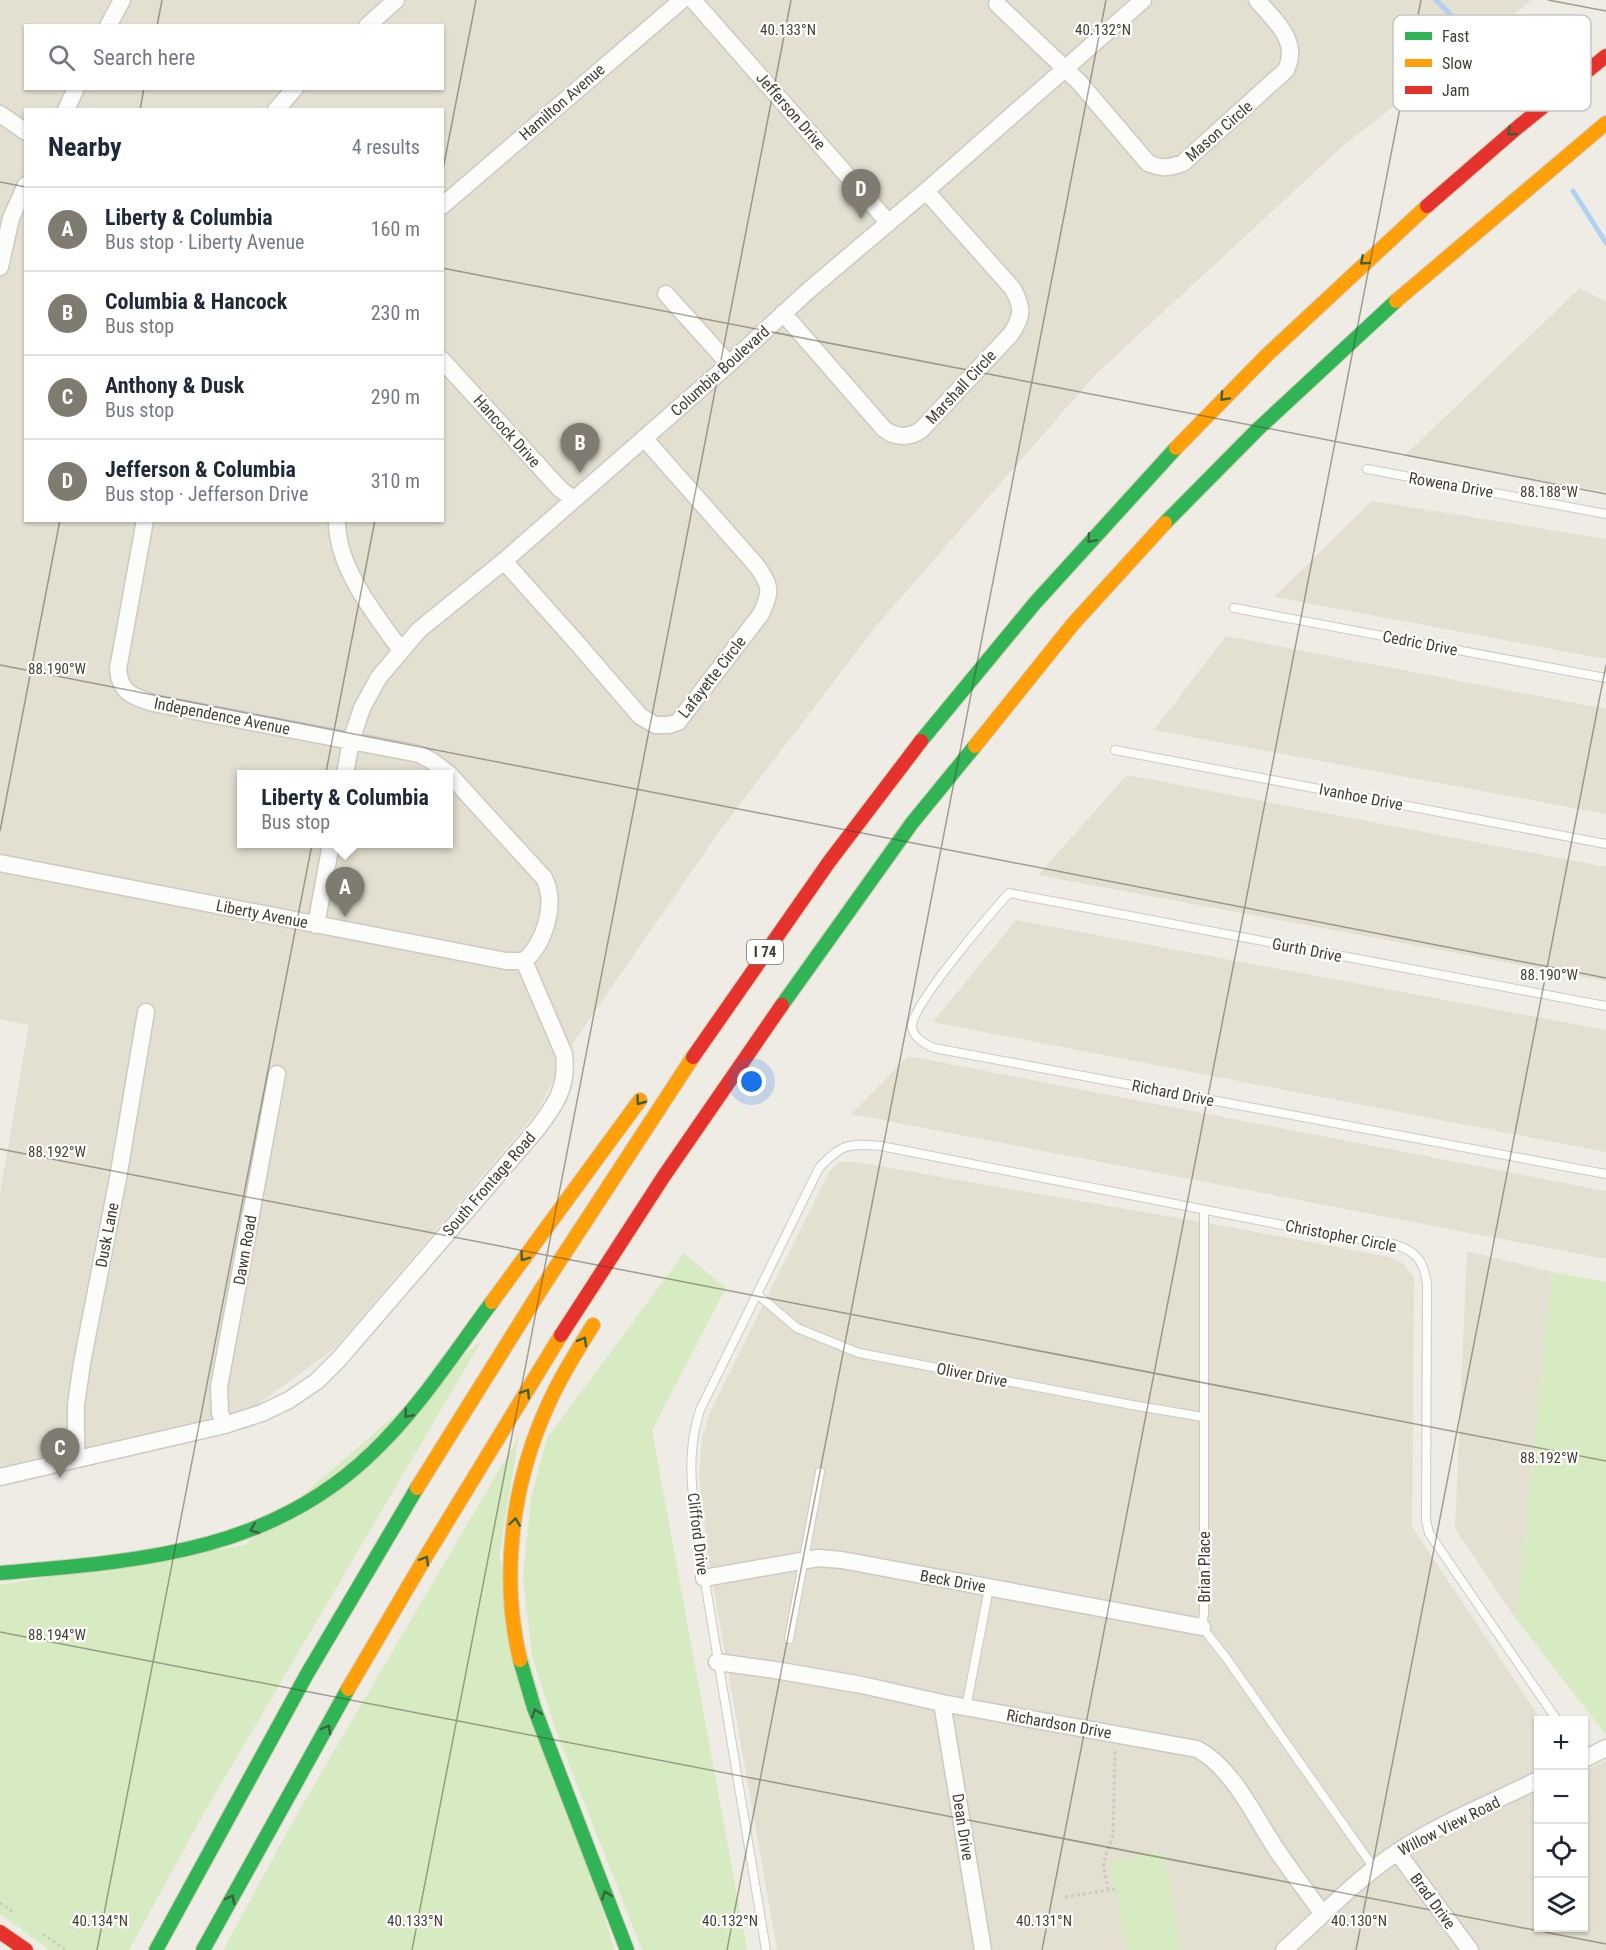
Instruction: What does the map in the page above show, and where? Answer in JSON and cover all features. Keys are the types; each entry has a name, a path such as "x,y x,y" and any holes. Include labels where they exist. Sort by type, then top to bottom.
{"main road":[{"name":"I 74","path":"1591,68 1606,56"},
{"name":"I 74","path":"156,1950 304,1679 445,1441 535,1297 675,1083 760,960 892,778 962,690 1102,527 1240,380 1355,269 1434,197 1537,111"},
{"name":"I 74","path":"203,1950 377,1639 496,1440 645,1205 769,1021 939,789 1049,652 1149,540 1251,435 1354,337 1490,218 1606,123"},
{"path":"684,1046 760,960"},
{"path":"668,1195 769,1021"},
{"path":"0,1574 174,1554 195,1549 254,1530 288,1514 328,1489 365,1460 426,1392 650,1088"},
{"path":"597,1318 547,1407 529,1456 518,1503 511,1554 510,1591 514,1633 523,1674 534,1708 627,1950"},
{"path":"0,1932 26,1950"}],"street":[{"path":"109,24 122,0"},
{"path":"369,24 396,0"},
{"name":"Hamilton Avenue","path":"444,204 682,0"},
{"name":"Jefferson Drive","path":"693,0 888,222"},
{"name":"Columbia Boulevard","path":"346,770 351,741 362,708 379,677 419,630 504,561 729,364 783,313 1143,0"},
{"name":"Mason Circle","path":"1065,70 1148,163 1159,168 1169,168 1183,163 1286,70 1291,60 1292,48 1286,35 1257,0"},
{"path":"997,4 1065,70"},
{"path":"67,108 75,90"},
{"path":"278,108 293,90"},
{"path":"0,114 24,131"},
{"path":"0,267 11,218 24,189"},
{"name":"Marshall Circle","path":"783,313 884,429 890,434 906,437 921,430 1011,334 1018,323 1021,310 1020,301 1013,289 926,191"},
{"path":"666,294 729,364"},
{"name":"Hancock Drive","path":"444,362 560,489 573,500"},
{"name":"Lafayette Circle","path":"504,561 640,716 655,725 669,725 678,722 761,614 769,598 770,588 765,576 756,565 644,438"},
{"name":"Independence Avenue","path":"145,522 118,669 119,681 123,688 133,696 153,703 351,741"},
{"path":"337,522 336,534 340,549 350,571 377,617 401,650"},
{"path":"351,741 419,754 432,760 444,770"},
{"path":"453,778 544,878 548,886 550,897 547,919 539,944 524,962"},
{"path":"316,925 331,848"},
{"name":"Liberty Avenue","path":"0,863 506,961 524,962"},
{"name":"South Frontage Road","path":"0,1477 225,1425 262,1413 289,1400 316,1381 339,1359 537,1129 554,1106 562,1089 566,1070 564,1054 524,962"},
{"name":"Dusk Lane","path":"76,1459 77,1394 146,1012"},
{"name":"Dawn Road","path":"225,1425 220,1413 219,1387 277,1074"},
{"name":"Beck Drive","path":"704,1578 818,1558 842,1560 1202,1628"},
{"name":"Richardson Drive","path":"717,1662 862,1685 966,1708 1197,1749 1209,1755 1224,1769 1277,1851 1322,1913"},
{"name":"Dean Drive","path":"942,1703 983,1950"},
{"path":"1588,1757 1606,1748"},
{"name":"Willow View Road","path":"1284,1950 1322,1913 1374,1868 1397,1852 1418,1838 1534,1782"},
{"name":"Brad Drive","path":"1397,1852 1470,1950"}],"lane":[{"name":"Rowena Drive","path":"1367,470 1606,514"},
{"name":"Cedric Drive","path":"1234,609 1606,678"},
{"name":"Ivanhoe Drive","path":"1116,750 1606,844"},
{"name":"Gurth Drive","path":"1009,893 1606,1006"},
{"name":"Richard Drive","path":"1009,893 978,928 914,1016 912,1026 914,1033 922,1042 934,1048 1606,1174"},
{"name":"Christopher Circle","path":"838,1151 854,1144 881,1146 1204,1210 1397,1245 1407,1250 1422,1265 1428,1284 1426,1520 1429,1533 1554,1716"},
{"name":"Clifford Drive","path":"766,1950 717,1662 690,1468 694,1428 700,1410 819,1168 838,1151"},
{"name":"Brian Place","path":"1202,1628 1204,1613 1204,1210"},
{"name":"Oliver Drive","path":"757,1294 797,1328 859,1353 1203,1417"},
{"path":"789,1639 820,1472"},
{"path":"966,1708 989,1588"},
{"path":"1202,1628 1227,1659 1374,1868"}],"path":[{"path":"1108,1890 1103,1863 1113,1835 1115,1734"},
{"path":"1065,1897 1115,1889"}],"shaded area":[{"path":"0,0 1532,0 1513,15 1393,15 1393,107 1345,144 1095,375 877,625 721,829 575,1040 537,1112 335,1348 250,1410 0,1468 0,1193 29,1025 0,1019"},
{"path":"1580,288 1606,302 1606,492 1404,456"},
{"path":"1372,501 1606,539 1606,659 1274,597"},
{"path":"1226,636 1606,709 1606,814 1154,730"},
{"path":"1127,775 1606,867 1606,981 1038,875"},
{"path":"1016,920 1606,1030 1606,1152 933,1022"},
{"path":"908,1056 1606,1191 1606,1259 851,1114"},
{"path":"839,1162 855,1162 1230,1227 1390,1257 1404,1264 1414,1278 1412,1527 1538,1716 1534,1716 1534,1932 1588,1932 1588,1769 1606,1760 1606,1950 777,1950 709,1562 699,1476 702,1438 710,1412 829,1172"},
{"path":"1467,1251 1552,1272 1516,1619 1455,1529"}],"green space":[{"path":"684,1253 726,1288 652,1430 747,1950 642,1950 556,1731 532,1655 523,1578 531,1498 547,1438"},
{"path":"1552,1272 1606,1282 1606,1735 1516,1619"},
{"path":"482,1340 204,1813 129,1950 50,1950 0,1914 0,1585 245,1545"},
{"path":"519,1436 499,1556 614,1950 223,1950 297,1814"},
{"path":"1163,1852 1182,1950 1127,1950 1110,1862"}],"waterway":[{"path":"1436,0 1451,15"},
{"path":"1573,191 1606,243"}],"traffic: fast":[{"path":"1165,523 1258,429 1396,301"},
{"path":"921,741 1035,603 1176,448"},
{"path":"782,1005 912,823 975,746"},
{"path":"0,1573 151,1556 198,1546 245,1532 290,1512 332,1486 390,1435 436,1380 492,1302"},
{"path":"156,1950 307,1674 417,1488"},
{"path":"520,1660 534,1708 627,1950"},
{"path":"203,1950 348,1689"}],"traffic: slow":[{"path":"1396,301 1606,123"},
{"path":"1176,448 1267,355 1427,206"},
{"path":"975,746 1073,624 1165,523"},
{"path":"417,1488 542,1288 693,1057"},
{"path":"492,1302 640,1100"},
{"path":"520,1660 511,1596 513,1530 518,1498 526,1466 548,1405 563,1374 593,1325"},
{"path":"348,1689 561,1335"}],"traffic: jam":[{"path":"1591,68 1606,56"},
{"path":"1427,206 1538,111"},
{"path":"693,1057 829,862 921,741"},
{"path":"561,1335 664,1176 782,1005"},
{"path":"0,1932 26,1950"}],"place":[{"name":"Jefferson & Columbia","path":"861,219"},
{"name":"Columbia & Hancock","path":"580,473"},
{"name":"Liberty & Columbia","path":"345,917"},
{"name":"Anthony & Dusk","path":"60,1478"}]}
